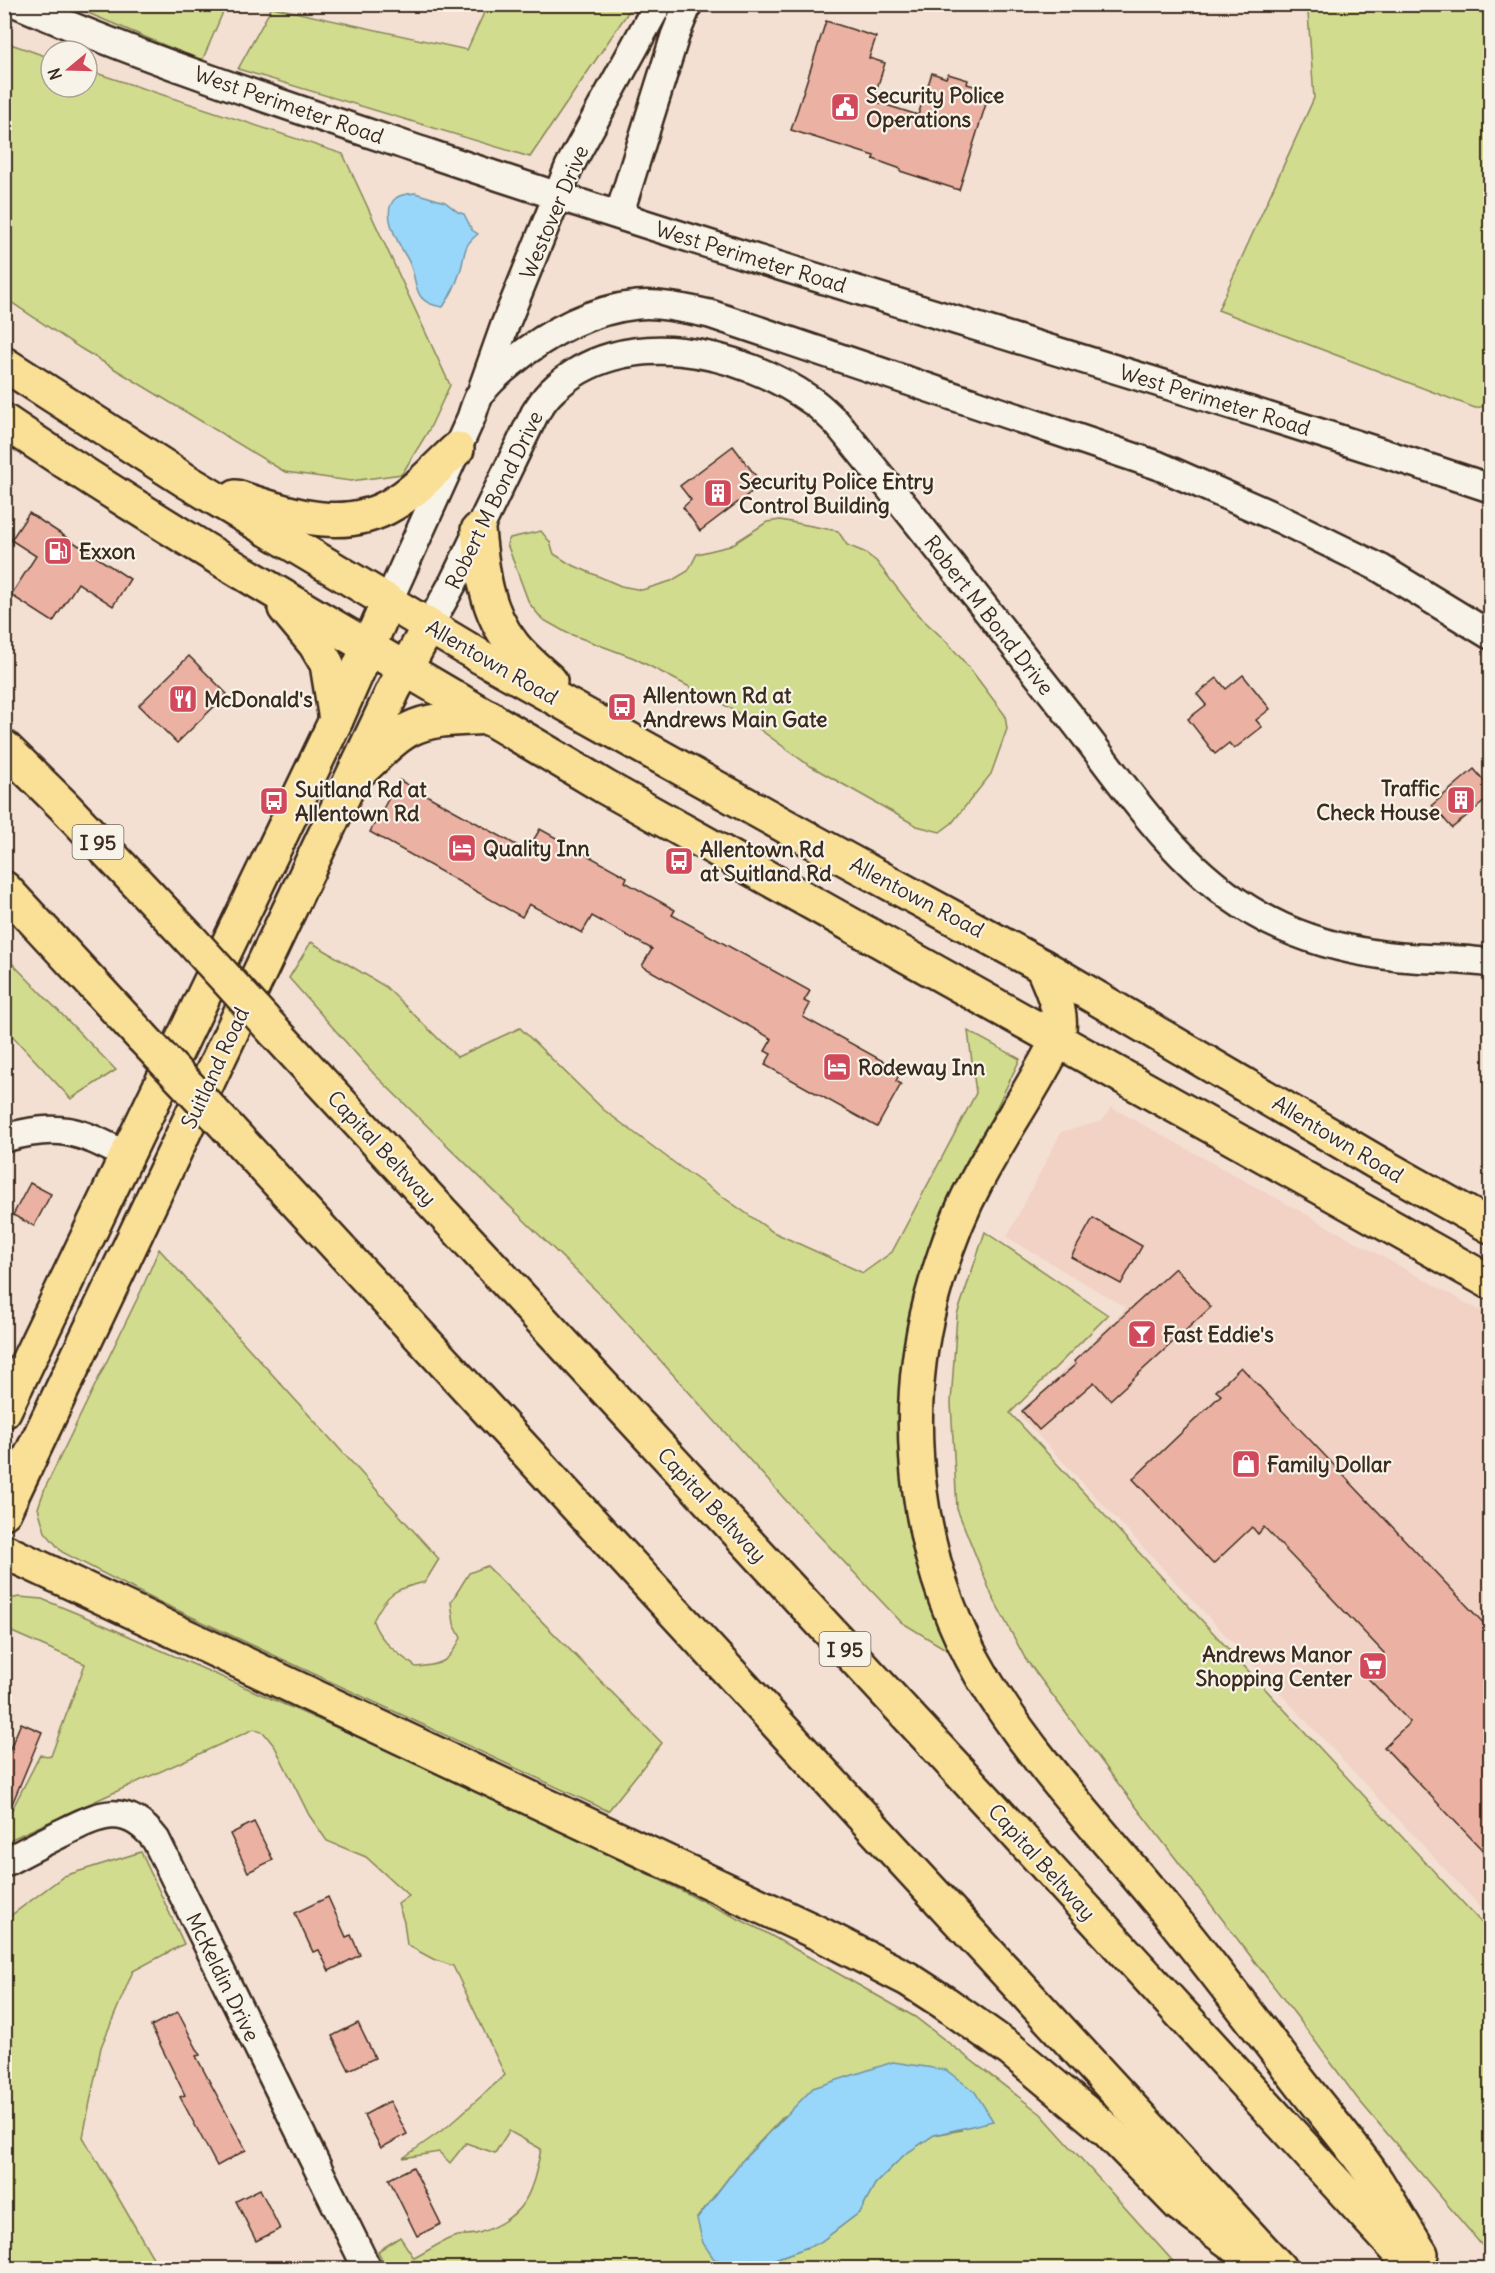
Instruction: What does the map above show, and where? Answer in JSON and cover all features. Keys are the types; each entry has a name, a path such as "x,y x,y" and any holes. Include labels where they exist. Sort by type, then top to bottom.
{"main road":[{"name":"Allentown Road","path":"4,364 188,482 429,626 805,837 1042,966 1376,1162 1491,1226"},
{"path":"4,421 268,589 605,787 1491,1282"},
{"path":"188,482 293,514 346,520 363,517 391,505 415,488 457,449"},
{"path":"478,530 484,582 498,624 513,646 586,715"},
{"path":"268,589 321,654 329,675 336,720"},
{"name":"Suitland Road","path":"4,1411 336,720 388,602"},
{"name":"Suitland Road","path":"4,1512 352,778 429,626"},
{"path":"352,778 414,727 433,721 489,717"},
{"name":"Capital Beltway","path":"4,747 64,806 190,939 995,1810 1414,2268"},
{"path":"4,888 1279,2268"},
{"path":"1042,966 1060,1017 1057,1041 964,1206 931,1300 918,1369 916,1438 921,1503 934,1558 943,1588 966,1645 980,1672 1012,1722 1178,1924 1375,2179 1430,2268"},
{"path":"4,1551 819,1934 908,1979 1026,2062 1107,2130 1179,2204 1267,2268"}],"street":[{"name":"West Perimeter Road","path":"18,4 214,81 556,196 1345,440 1491,488"},
{"name":"Westover Drive","path":"480,394 569,167 658,4"},
{"path":"619,215 675,36 688,4"},
{"path":"388,602 480,394 498,374 554,332 580,319 618,308 639,305 670,306 710,314 1157,465 1289,523 1380,568 1491,635"},
{"name":"Robert M Bond Drive","path":"429,626 454,581 535,413 551,391 576,372 626,352 679,350 706,355 783,382 814,402 836,422 1152,822 1190,865 1216,887 1250,911 1283,927 1343,948 1402,957 1491,963"},
{"path":"4,1138 43,1129 64,1130 84,1135 127,1156"},
{"name":"McKeldin Drive","path":"4,1863 92,1818 114,1814 130,1817 145,1826 156,1840 367,2268"}],"shaded area":[{"name":"Andrews Manor Shopping Center","path":"1111,1107 1490,1316 1490,1917 1019,1415 1126,1308 1007,1237 1061,1132 1102,1121"}],"green space":[{"path":"488,4 633,5 530,157 238,69 272,7 467,50"},
{"path":"69,5 226,5 202,61"},
{"path":"1292,5 1478,5 1490,25 1490,405 1475,408 1218,310 1314,98 1308,13"},
{"path":"5,42 39,54 39,99 99,99 99,74 343,154 450,385 429,430 402,474 351,481 285,472 80,348 5,298"},
{"path":"780,520 838,531 847,545 864,552 876,561 918,615 948,643 971,670 1005,715 1007,729 991,774 952,823 940,832 917,826 807,764 732,709 634,658 567,633 542,619 529,603 507,544 510,538 541,531 550,542 554,554 570,564 621,586 642,590 671,581 688,571 697,554 730,546 767,522"},
{"path":"311,942 386,987 457,1057 520,1028 604,1110 680,1167 773,1232 863,1273 892,1252 976,1093 968,1031 1020,1059 934,1229 913,1311 952,1653 901,1622 790,1505 609,1303 374,1074 289,978"},
{"path":"5,956 116,1070 71,1099 5,1028"},
{"path":"985,1232 1108,1315 1010,1413 1490,1932 1490,2255 1357,2098 1117,1782 1025,1658 992,1596 957,1509 951,1403 957,1315"},
{"path":"159,1249 439,1559 425,1582 393,1593 378,1611 373,1621 380,1635 391,1647 416,1667 444,1661 461,1638 454,1624 451,1602 469,1573 487,1566 662,1743 608,1811 149,1597 62,1552 45,1532 38,1508 45,1488 141,1291"},
{"path":"19,1597 42,1599 81,1615 417,1763 763,1931 915,2017 1041,2114 1179,2268 775,2268 772,2260 819,2243 860,2212 875,2184 904,2155 934,2135 962,2130 784,2116 740,2163 697,2218 727,2261 753,2259 757,2268 386,2268 378,2251 400,2237 414,2258 451,2238 479,2233 507,2219 524,2202 538,2165 541,2149 509,2131 495,2153 466,2143 450,2163 439,2152 403,2158 448,2126 505,2075 453,1966 433,1959 407,1945 404,1922 398,1904 409,1896 366,1857 327,1841 309,1815 275,1747 264,1733 254,1729 5,1842 4,1825 40,1755 51,1756 85,1664 5,1629 5,1600"},
{"path":"141,1852 184,1944 133,1971 101,2047 83,2137 159,2268 5,2268 5,1920 64,1876"}],"water":[{"path":"415,193 445,202 464,214 472,230 478,234 466,247 457,281 443,307 432,305 420,295 411,266 392,228 389,211 391,204 396,198"},
{"path":"893,2062 946,2070 975,2092 993,2121 934,2135 904,2155 875,2184 860,2212 819,2243 772,2260 775,2268 757,2268 753,2259 727,2262 714,2259 703,2243 697,2219 740,2163 813,2088"}],"building":[{"name":"Security Police Operations","path":"826,21 876,37 869,58 885,63 873,101 918,115 932,73 946,78 948,74 968,80 967,84 990,91 959,190 900,171 901,169 873,159 874,156 791,130"},
{"name":"Security Police Entry Control Building","path":"733,446 762,484 700,531 683,507 691,500 680,486"},
{"name":"Exxon","path":"29,513 130,579 113,606 78,583 53,622 11,595 36,556 11,540"},
{"name":"McDonald's","path":"189,656 227,694 177,743 139,705"},
{"path":"1243,675 1270,709 1256,720 1262,727 1234,749 1229,743 1215,754 1188,719 1206,705 1197,694 1217,678 1226,689"},
{"name":"Traffic Check House","path":"1474,769 1491,789 1491,796 1452,828 1432,805"},
{"path":"399,780 527,851 540,829 627,877 625,882 675,910 672,915 810,991 804,1001 810,1004 803,1017 901,1071 896,1081 901,1084 877,1127 765,1065 771,1054 765,1051 772,1039 642,966 652,949 592,916 582,933 529,904 522,917 370,832"},
{"path":"30,1183 51,1194 34,1226 13,1215"},
{"path":"1093,1218 1142,1246 1121,1284 1071,1257"},
{"name":"Fast Eddie's","path":"1175,1268 1211,1307 1110,1400 1094,1382 1039,1430 1022,1411 1076,1364 1074,1361"},
{"path":"1241,1367 1491,1631 1491,1859 1384,1747 1410,1722 1363,1673 1384,1653 1264,1527 1258,1534 1252,1527 1213,1564 1133,1479 1221,1395 1216,1391"},
{"path":"21,1723 42,1732 5,1821 4,1763"},
{"path":"254,1822 273,1860 248,1872 230,1834"},
{"path":"328,1897 346,1937 351,1935 360,1955 329,1971 319,1950 313,1952 295,1913"},
{"path":"178,2012 200,2055 196,2056 246,2150 217,2166 180,2097 185,2095 151,2026"},
{"path":"358,2023 375,2058 349,2070 332,2036"},
{"path":"390,2101 407,2134 381,2148 364,2115"},
{"path":"413,2167 441,2224 417,2236 389,2179"},
{"path":"260,2189 280,2229 256,2241 236,2201"}],"place":[{"name":"Security Police Operations","path":"845,107"},
{"name":"Security Police Entry Control Building","path":"718,493"},
{"name":"Exxon","path":"58,551"},
{"name":"McDonald's","path":"183,699"},
{"name":"Allentown Rd at Andrews Main Gate","path":"622,707"},
{"name":"Traffic Check House","path":"1461,800"},
{"name":"Suitland Rd at Allentown Rd","path":"274,801"},
{"name":"Quality Inn","path":"462,848"},
{"name":"Allentown Rd at Suitland Rd","path":"679,861"},
{"name":"Rodeway Inn","path":"837,1067"},
{"name":"Fast Eddie's","path":"1142,1334"},
{"name":"Family Dollar","path":"1246,1464"},
{"name":"Andrews Manor Shopping Center","path":"1373,1666"}]}
